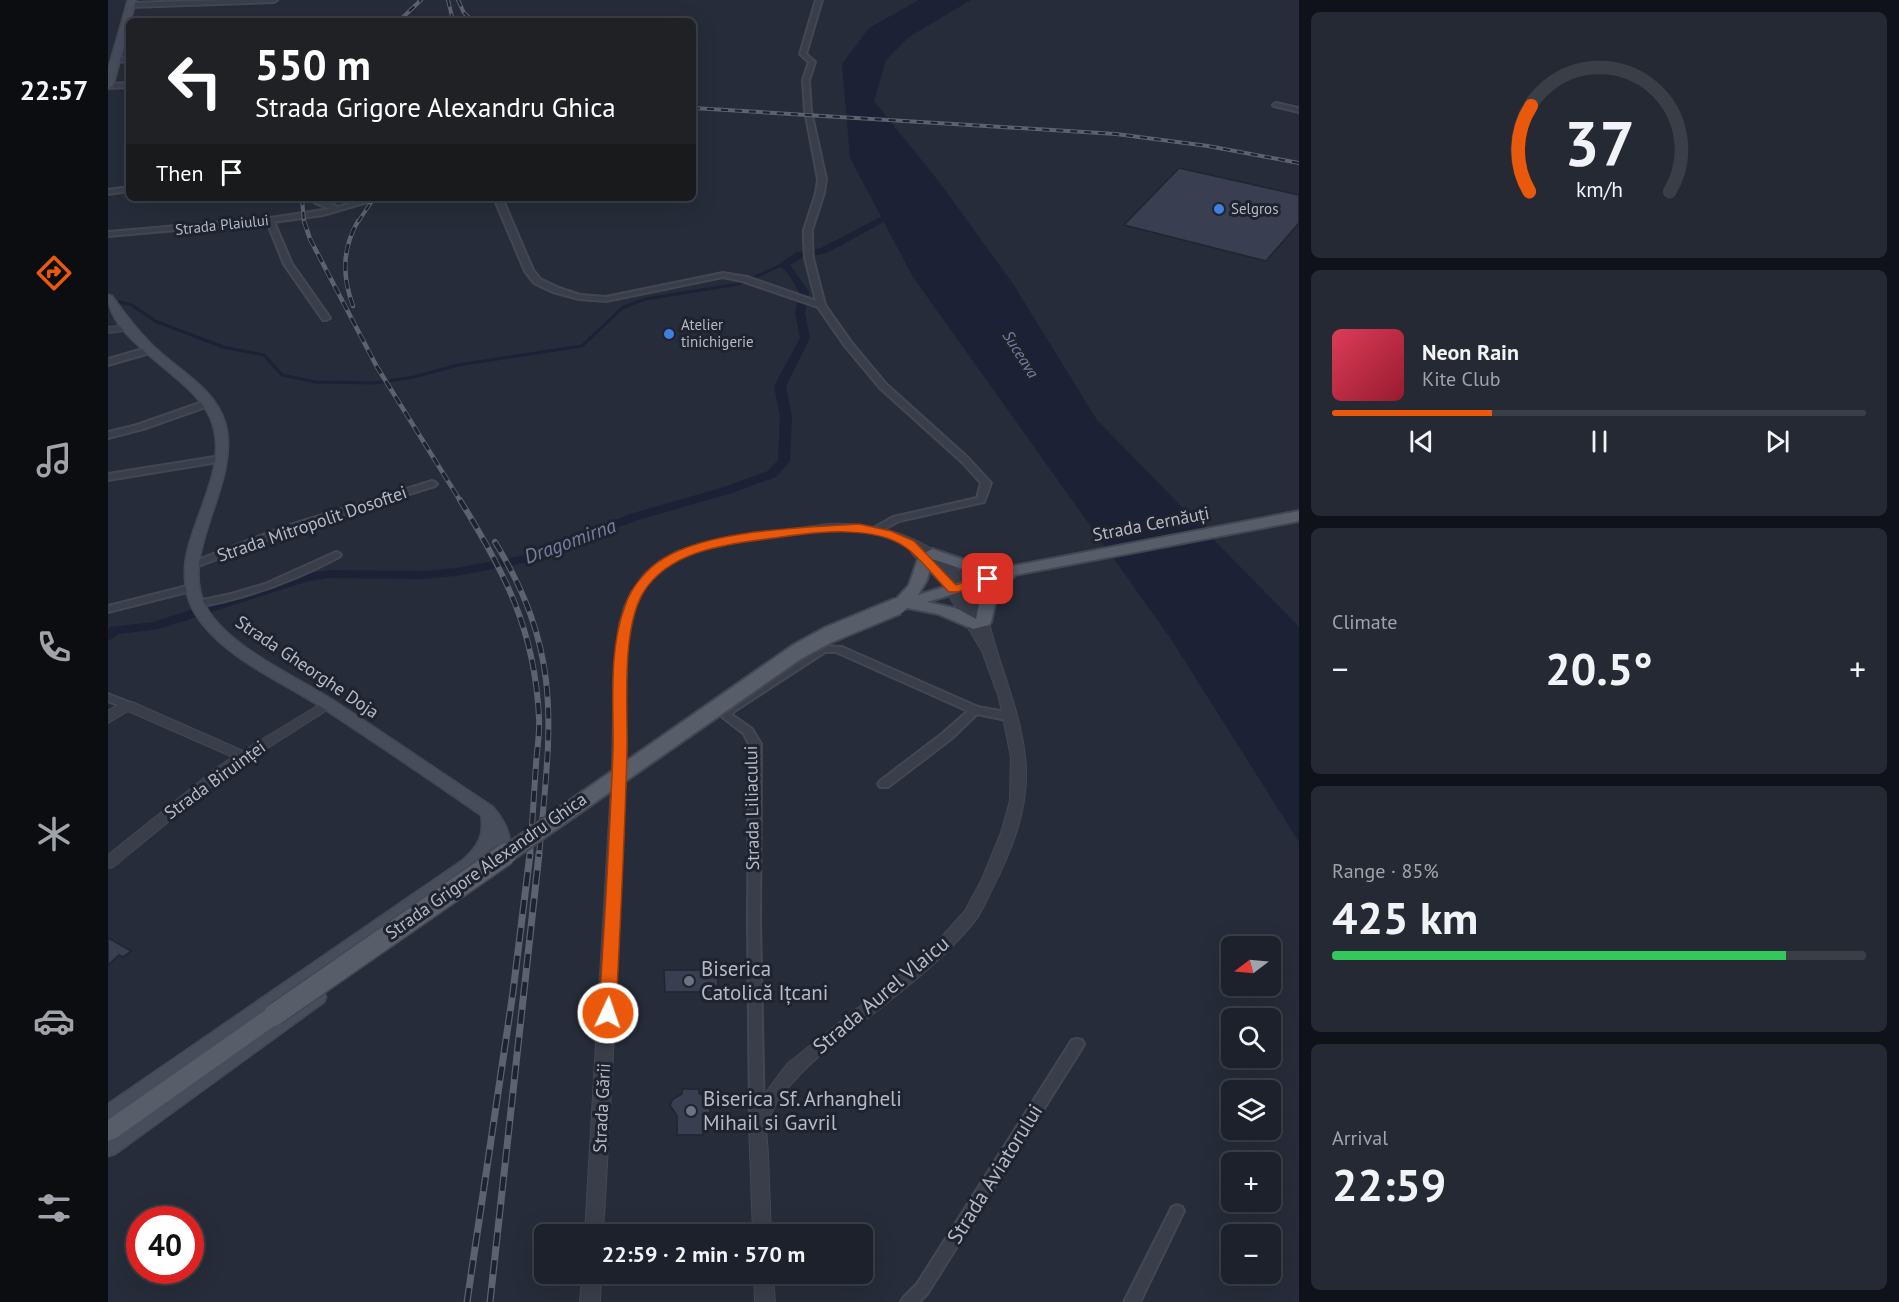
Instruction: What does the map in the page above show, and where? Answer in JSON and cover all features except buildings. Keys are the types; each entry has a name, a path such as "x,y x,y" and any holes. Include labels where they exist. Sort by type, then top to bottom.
{"main road":[{"path":"127,18 131,2"},
{"path":"108,86 126,20"},
{"name":"Strada Gheorghe Doja","path":"108,298 128,328 208,403 219,424 222,437 221,459 193,565 191,588 201,609 220,633 245,652 487,811"},
{"name":"Strada Cernăuți","path":"1011,571 1298,516"},
{"path":"898,606 918,586 928,557 972,567 1011,571"},
{"path":"898,606 945,610 978,623 988,598 1011,571"},
{"name":"Strada Grigore Alexandru Ghica","path":"108,1132 797,652 828,635 898,606 1011,571"},
{"path":"108,1114 469,864 486,847 490,838 491,820 487,811"},
{"path":"108,1148 490,871 501,859 503,846 499,828 487,811"}],"street":[{"path":"131,2 274,0"},
{"path":"819,0 803,54 812,63 806,80 808,111 822,180 808,230 809,253 821,305 848,344 883,386 970,465 986,483 981,500 896,519 875,531"},
{"path":"115,60 126,59"},
{"path":"108,86 126,85"},
{"path":"1276,105 1299,110"},
{"path":"108,192 126,189"},
{"path":"318,201 335,208"},
{"name":"Strada Plaiului","path":"108,234 270,220 323,213 364,201"},
{"path":"499,201 528,271 537,281 556,290 579,297 598,299 723,274 748,280 821,305"},
{"path":"270,220 288,264 326,318"},
{"path":"108,330 128,328"},
{"path":"108,362 150,350"},
{"path":"108,435 140,427 208,403"},
{"path":"108,477 221,459"},
{"name":"Strada Mitropolit Dosoftei","path":"193,565 287,530 432,484"},
{"name":"Strada Gării","path":"595,1224 614,903 621,669 625,630 638,592 654,572 669,560 700,547 729,540 821,529 859,528 875,531 910,544 928,557 960,588"},
{"path":"201,609 294,577 336,555"},
{"path":"108,609 191,588"},
{"name":"Strada Aurel Vlaicu","path":"762,1224 758,1124 778,1086 793,1069 941,948 971,915 990,879 1009,833 1017,801 1018,757 1011,717 978,623 960,588"},
{"name":"Strada Liliacului","path":"758,1124 754,923 755,744 748,732 726,716 728,710 829,648 838,649 975,710 1011,717"},
{"path":"108,697 243,756"},
{"name":"Strada Biruinței","path":"108,863 207,781 327,704"},
{"path":"108,718 127,705"},
{"path":"884,784 947,736 975,710"},
{"name":"Strada Aviatorului","path":"909,1302 922,1289 1077,1044"},
{"path":"1132,1302 1177,1211"},
{"path":"590,1302 591,1284"},
{"path":"764,1284 765,1302"}],"water":[{"name":"Suceava","path":"919,0 971,0 909,37 886,60 874,101 940,183 1013,284 1097,420 1299,627 1299,842 1171,639 913,277 850,158 842,64 869,28"}],"waterway":[{"name":"Dragomirna","path":"108,637 115,630 154,626 303,578 329,574 423,575 456,572 540,556 634,517 728,490 772,474 784,461 786,417 780,386 805,338 800,313 804,292 793,273 784,264 799,255 824,251 897,212"},
{"path":"120,302 132,305 155,321 223,347 264,355 282,375 316,382 375,383 414,377 458,365 582,346 622,308 645,299 739,284 784,264"}],"railway":[{"path":"402,18 421,0"},
{"path":"448,0 452,18"},
{"path":"458,0 464,13 470,18"},
{"path":"696,108 1116,134 1208,146 1299,163"},
{"path":"302,201 304,222"},
{"path":"358,222 372,201"},
{"path":"304,221 310,239 377,367 461,502"},
{"path":"353,306 349,295 345,263 349,242 358,221"},
{"path":"460,500 504,578 515,603 531,657 539,724 530,856"},
{"path":"495,542 517,583 533,622 543,658 548,731 547,770 539,856"},
{"path":"467,1302 513,992 530,854"},
{"path":"490,1302 539,854"}],"place":[{"name":"Selgros","path":"1219,209"},
{"name":"Atelier tinichigerie","path":"669,334"},
{"name":"Biserica Catolică Ițcani","path":"689,981"},
{"name":"Biserica Sf. Arhangheli Mihail si Gavril","path":"691,1111"}],"route":[{"path":"608,1013 620,750 621,669 625,630 638,592 654,572 669,560 715,542 788,532 859,528 887,534 910,544 954,590 988,579"}]}
